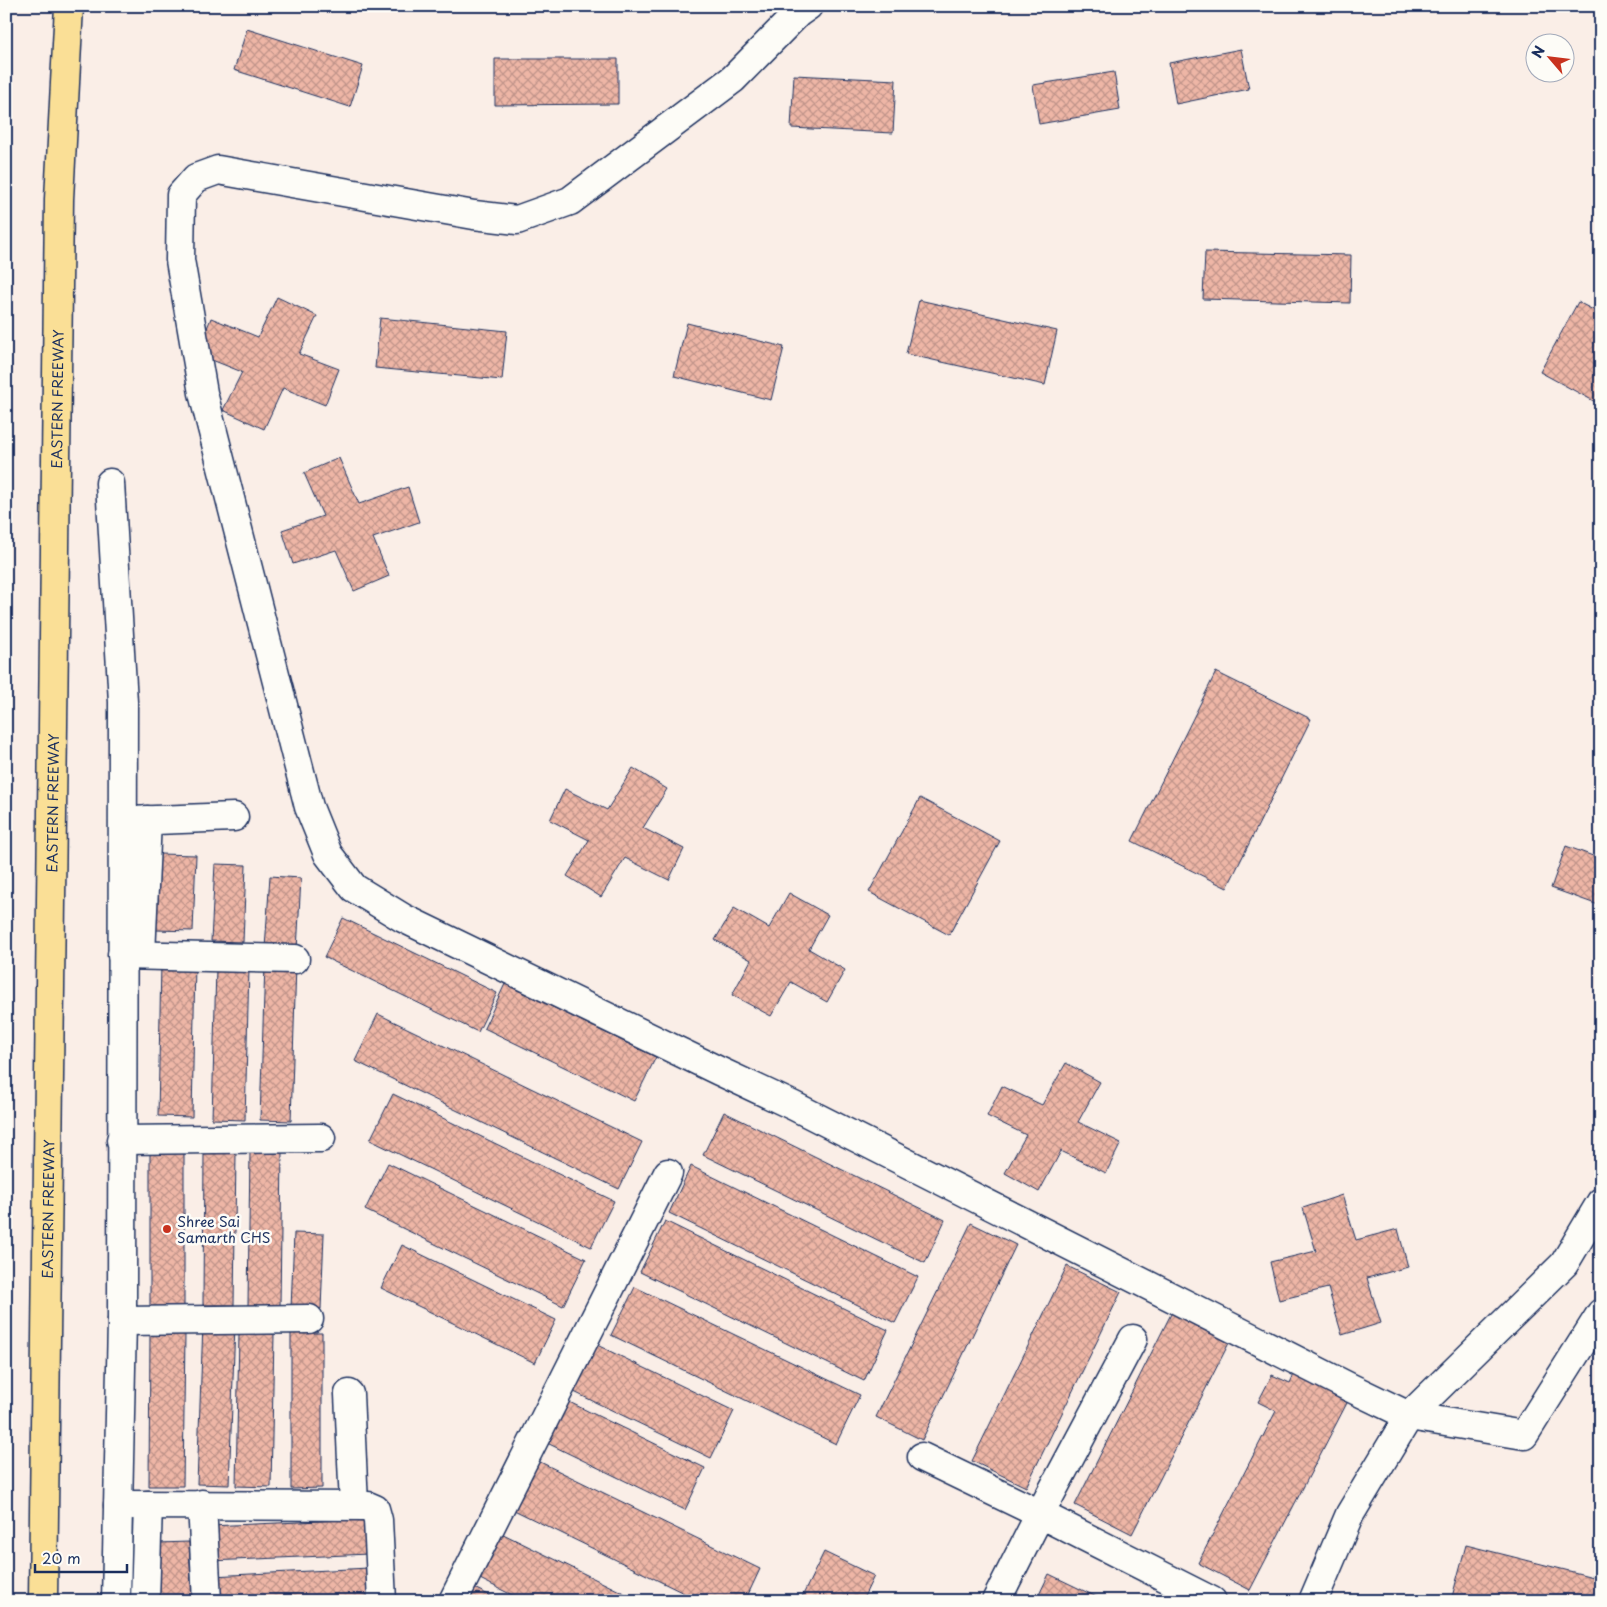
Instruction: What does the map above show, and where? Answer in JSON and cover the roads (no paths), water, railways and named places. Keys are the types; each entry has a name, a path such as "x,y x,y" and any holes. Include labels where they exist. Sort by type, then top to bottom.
{"highway":[{"name":"EASTERN FREEWAY","path":"43,1601 59,199 69,6"}],"street":[{"path":"808,6 798,13 733,79 570,202 517,220 474,215 218,170 196,178 181,195 180,260 203,393 309,807 328,854 354,888 403,918 794,1106 1409,1416 1524,1434 1601,1313"},
{"path":"110,483 123,702 135,821 131,955 121,1140 122,1321 116,1601"},
{"path":"135,821 234,817"},
{"path":"131,955 295,959"},
{"path":"121,1140 321,1138"},
{"path":"453,1601 668,1173"},
{"path":"1313,1601 1350,1514 1409,1416 1564,1264 1601,1202"},
{"path":"122,1321 310,1319"},
{"path":"996,1601 1133,1339"},
{"path":"349,1394 354,1505"},
{"path":"922,1457 1212,1601"},
{"path":"202,1504 207,1601"},
{"path":"118,1505 368,1506 375,1509 378,1520 382,1601"},
{"path":"145,1601 148,1505"}],"place":[{"name":"Shree Sai Samarth CHS","path":"167,1229"}]}
